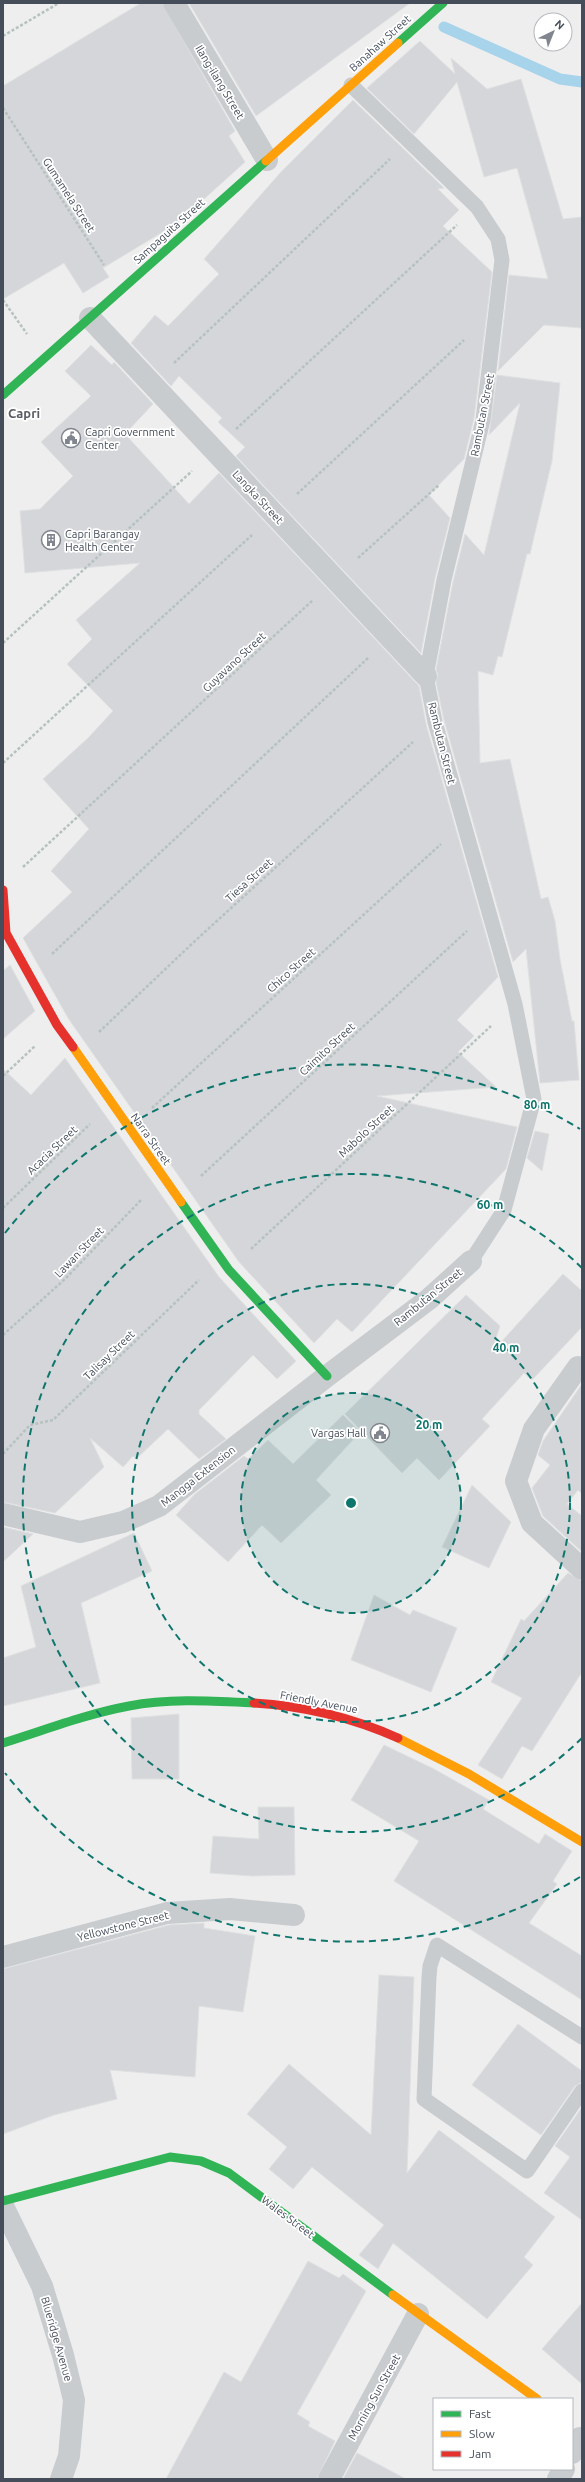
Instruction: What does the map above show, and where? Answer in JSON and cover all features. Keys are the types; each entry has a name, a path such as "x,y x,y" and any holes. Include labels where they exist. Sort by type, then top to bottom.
{"street":[{"name":"Ilang-ilang Street","path":"174,3 267,160"},
{"name":"Banahaw Street","path":"351,85 443,3"},
{"name":"Sampaguita Street","path":"3,395 351,85"},
{"name":"Langka Street","path":"90,318 426,676"},
{"name":"Narra Street","path":"3,890 6,933 28,976 57,1025 229,1270 327,1376"},
{"name":"Rambutan Street","path":"327,1376 429,1300 471,1261"},
{"path":"578,1367 534,1430 516,1481 532,1523 582,1569"},
{"name":"Mangga Extension","path":"3,1514 80,1532 123,1522 160,1506 327,1376"},
{"name":"Friendly Avenue","path":"3,1743 128,1706 158,1703 222,1702 288,1706 348,1718 399,1738 449,1763 582,1842"},
{"name":"Yellowstone Street","path":"3,1957 167,1913 230,1909 294,1915"},
{"name":"Wales Street","path":"3,2201 170,2157 201,2161 229,2173 418,2314 536,2398"},
{"name":"Blueridge Avenue","path":"3,2206 42,2286 63,2355 74,2400 69,2456 61,2479"},
{"name":"Morning Sun Street","path":"329,2479 418,2314"},
{"path":"558,2479 563,2470"}],"lane":[{"name":"Rambutan Street","path":"351,85 408,143 477,207 498,239 502,260 501,284 483,420 444,580 426,676 435,722 515,1004 534,1099 504,1210 471,1261"},
{"path":"582,2037 437,1945 428,1977 424,2099 527,2170 582,2091"}],"path":[{"path":"3,36 58,3"},
{"name":"Gumamela Street","path":"3,108 121,290"},
{"path":"152,384 408,143"},
{"path":"3,643 477,207"},
{"path":"3,300 44,359"},
{"name":"Guyavano Street","path":"20,870 441,483"},
{"path":"28,976 390,637"},
{"name":"Tiesa Street","path":"77,1053 196,940 435,722"},
{"name":"Chico Street","path":"129,1128 463,824"},
{"name":"Caimito Street","path":"177,1198 488,912"},
{"name":"Mabolo Street","path":"229,1270 515,1004"},
{"path":"3,1076 57,1025"},
{"name":"Acacia Street","path":"3,1208 112,1103"},
{"name":"Lawan Street","path":"3,1335 65,1279 164,1177"},
{"name":"Talisay Street","path":"3,1454 30,1425 53,1420 222,1259"}],"building":[{"path":"141,3 162,3 235,131 229,136 245,162 172,228 171,227 103,268 109,277 83,293 64,263 3,299 3,86"},
{"path":"189,3 410,3 256,116"},
{"path":"420,41 455,74 451,58 487,89 521,79 563,219 582,217 582,328 544,325 498,371 509,275 548,279 517,168 484,177 457,82 414,134 367,88"},
{"path":"353,100 444,188 438,189 459,210 443,226 492,272 474,418 464,459 429,495 450,518 435,578 421,653 236,456 245,447 218,422 222,418 179,376 171,386 131,343 155,315 168,326 219,274 204,259 281,172"},
{"path":"91,345 112,365 114,362 153,404 125,434 189,504 219,473 419,686 426,724 498,977 457,1020 474,1036 458,1052 496,1087 377,1096 517,1127 506,1169 352,1332 337,1319 314,1343 239,1262 68,1018 23,938 72,892 51,871 89,829 43,779 88,738 113,711 67,664 92,639 76,620 140,563 25,573 20,511 40,509 73,476 41,442 91,396 65,371"},
{"path":"497,375 560,383 552,461 530,554 527,554 502,657 498,656 493,675 478,671 480,763 510,759 541,899 548,897 555,921 560,959 572,1021 574,1021 579,1080 540,1083 526,949 513,962 444,720 436,682 438,674 436,670 453,582 465,534 484,555 520,403 489,435"},
{"path":"10,965 35,1011 3,1039 3,971"},
{"path":"65,1058 219,1277 296,1361 277,1379 253,1355 199,1410 199,1414 226,1439 199,1459 168,1429 136,1459 133,1456 123,1467 90,1438 104,1467 55,1513 3,1502 3,1069 31,1095"},
{"path":"535,1131 549,1134 542,1171 527,1158"},
{"path":"563,1274 582,1291 582,1327 532,1380 524,1373 482,1419 490,1426 439,1480 417,1458 402,1473 345,1414 466,1295 500,1326 491,1353"},
{"path":"582,1384 582,1494 578,1490 567,1504 582,1516 582,1552 543,1516 532,1488 550,1465 538,1455 543,1441"},
{"path":"343,1415 360,1432 316,1480 331,1495 281,1543 262,1525 228,1562 176,1515 195,1494 244,1456 248,1459 268,1440 293,1464"},
{"path":"472,1485 511,1522 489,1568 442,1547"},
{"path":"3,1527 33,1534 3,1562"},
{"path":"134,1533 152,1571 81,1603 100,1683 3,1706 3,1658 36,1647 21,1586"},
{"path":"568,1573 582,1581 582,1672 532,1751 522,1746 502,1779 478,1765 522,1698 491,1682 521,1619 524,1621"},
{"path":"374,1595 410,1615 413,1610 457,1628 431,1692 351,1660"},
{"path":"179,1714 179,1779 132,1779 131,1718"},
{"path":"384,1745 434,1769 489,1800 483,1809 539,1844 545,1834 572,1851 553,1881 557,1884 529,1923 582,1956 582,2000 394,1881 419,1841 351,1800"},
{"path":"258,1807 294,1807 295,1875 252,1876 210,1873 213,1836 259,1839"},
{"path":"204,1923 204,1928 255,1936 243,2012 199,2006 195,2077 110,2070 117,2099 54,2115 3,2134 3,1969 169,1925"},
{"path":"379,1975 414,1977 407,2173 439,2130 555,2217 524,2257 533,2265 487,2319 393,2243 378,2269 359,2255 384,2225 312,2167 293,2189 269,2169 287,2147 247,2114 289,2064 371,2135"},
{"path":"518,2024 582,2071 582,2082 575,2086 541,2135 472,2085"},
{"path":"582,2107 582,2220 544,2193 570,2157 555,2146"},
{"path":"308,2261 339,2278 343,2274 366,2291 297,2414 310,2422 308,2426 335,2441 317,2479 166,2479 224,2372 241,2382"},
{"path":"582,2303 582,2384 542,2349"},
{"path":"357,2453 406,2479 343,2479"}],"waterway":[{"path":"444,27 560,79 582,82"}],"traffic: fast":[{"path":"398,43 443,3"},
{"path":"3,395 266,161"},
{"path":"181,1202 229,1270 327,1376"},
{"path":"3,1743 97,1713 144,1703 175,1701 254,1703"},
{"path":"3,2201 170,2157 201,2161 229,2173 393,2295"}],"traffic: slow":[{"path":"266,161 398,43"},
{"path":"73,1047 181,1202"},
{"path":"398,1738 469,1774 582,1842"},
{"path":"393,2295 536,2398"}],"traffic: jam":[{"path":"3,890 6,933 57,1025 73,1047"},
{"path":"254,1703 310,1710 345,1718 398,1738"}],"place":[{"name":"Capri Government Center","path":"71,438"},
{"name":"Capri Barangay Health Center","path":"51,540"},
{"name":"Vargas Hall","path":"380,1433"}],"district":[{"name":"Capri","path":"24,413"}]}
